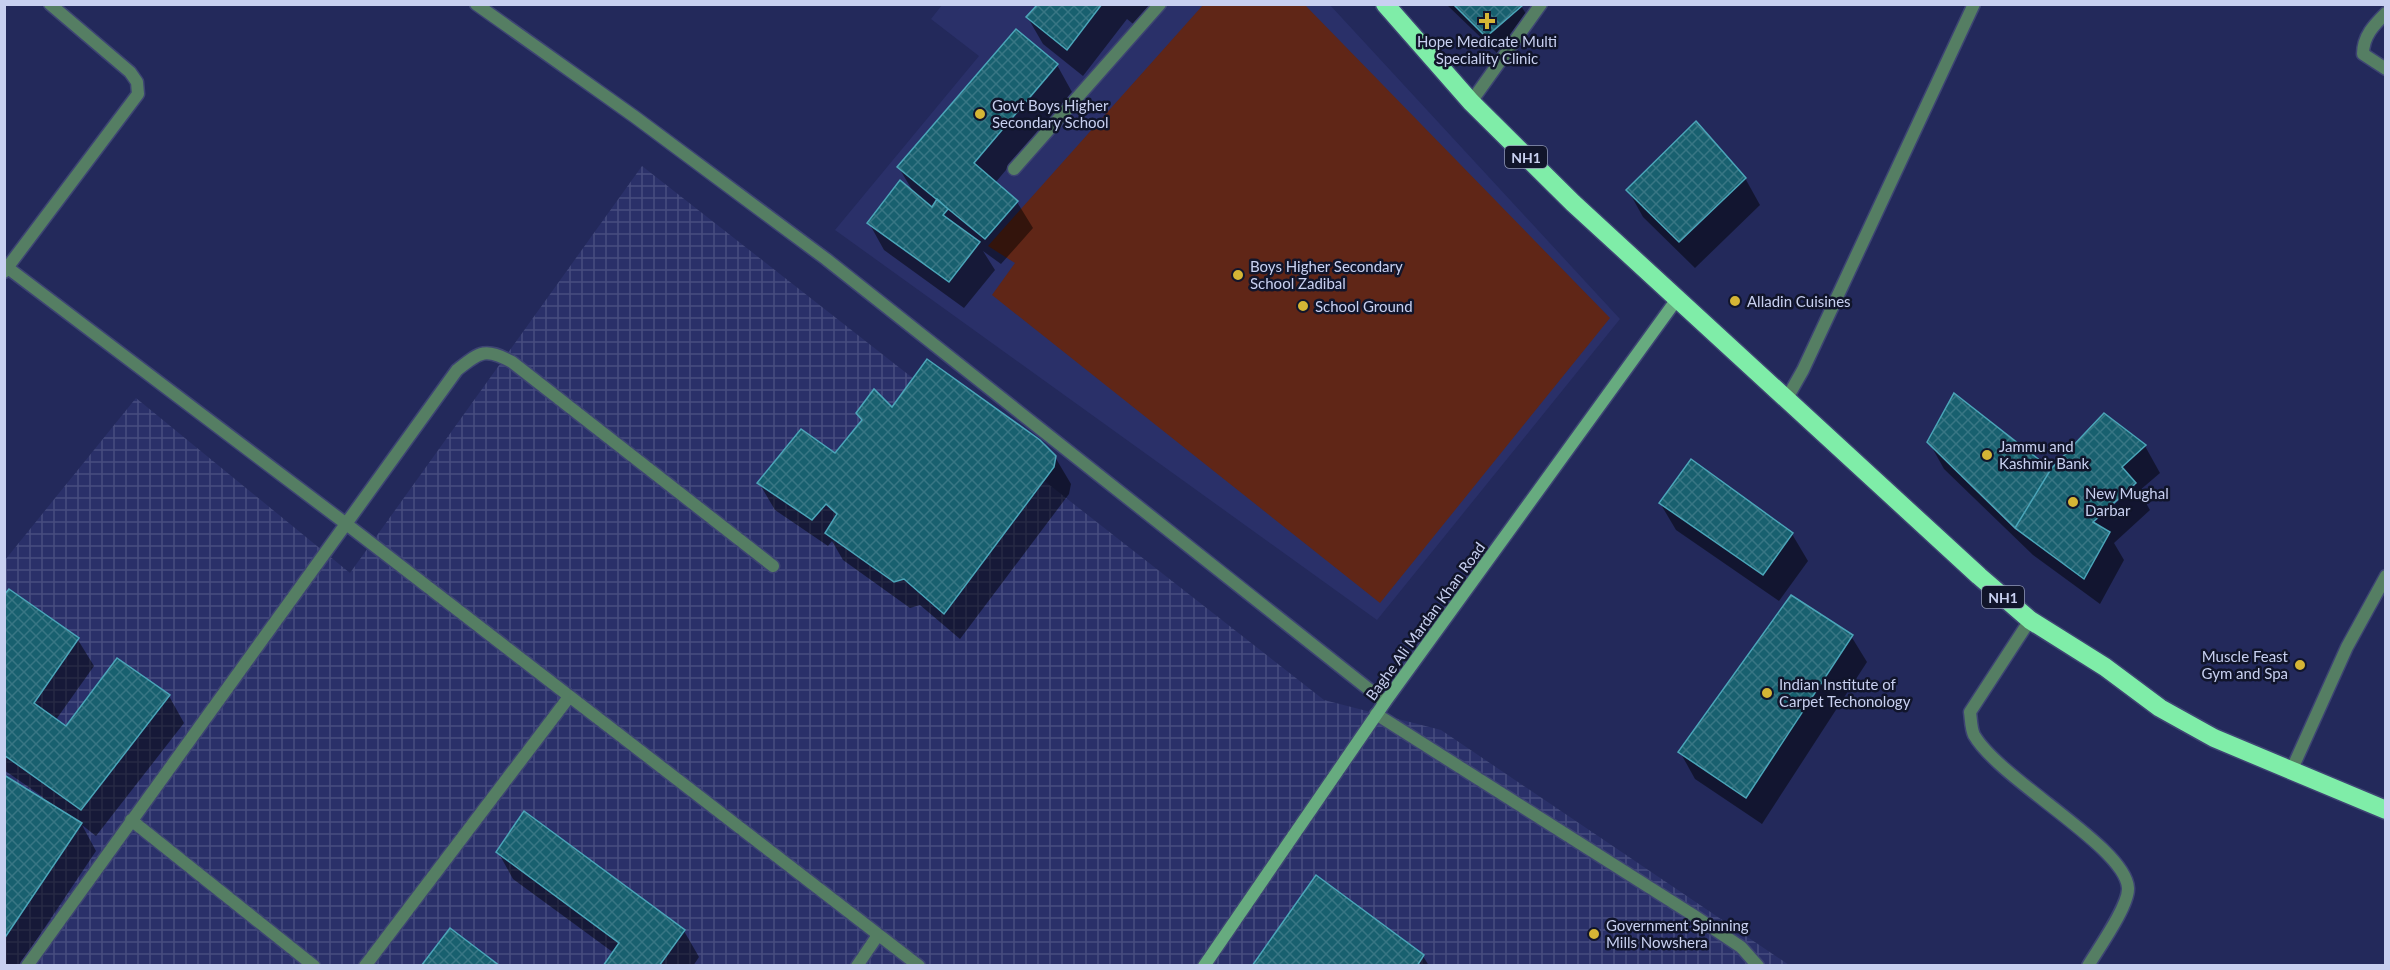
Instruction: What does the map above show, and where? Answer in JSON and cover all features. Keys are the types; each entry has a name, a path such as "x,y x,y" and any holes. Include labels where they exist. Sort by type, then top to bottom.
{"highway":[{"name":"NH1","path":"1385,4 1471,102 1573,203 1786,400 2030,620 2105,668 2160,708 2214,738 2385,810"}],"main road":[{"name":"Baghe Ali Mardan Khan Road","path":"1204,966 1376,714 1677,298"}],"street":[{"path":"50,4 130,72 137,82 138,94 6,268 345,523 919,966"},
{"path":"476,4 635,117 826,260 1385,702"},
{"path":"1014,169 1160,4"},
{"path":"1471,102 1541,4"},
{"path":"1786,400 1803,370 1974,4"},
{"path":"2385,13 2372,28 2363,44 2363,54 2385,69"},
{"path":"27,966 457,370 477,354 495,353 512,362 772,566"},
{"path":"2292,769 2347,646 2385,576"},
{"path":"2030,620 1970,712 1973,733 1998,764 2103,849 2122,869 2128,889 2120,913 2088,966"},
{"path":"364,966 569,697"},
{"path":"1376,714 1693,915 1741,947 1758,966"},
{"path":"131,820 314,966"},
{"path":"857,966 878,935"}],"shaded area":[{"name":"School Ground","path":"942,5 1330,5 1620,319 1377,620 835,230 979,56 931,19"},
{"name":"School Ground","path":"1203,5 1305,5 1610,318 1380,603 992,295 1015,263 988,246"},
{"path":"642,166 1324,700 1441,730 1789,965 5,966 5,560 136,398 350,573"}],"building":[{"path":"1038,4 1102,4 1067,50 1026,17"},
{"name":"Hope Medicate Multi Speciality Clinic","path":"1453,4 1522,4 1523,5 1486,37"},
{"name":"Govt Boys Higher Secondary School","path":"1016,29 1058,64 974,163 1018,201 985,239 897,167"},
{"path":"1696,121 1746,178 1679,242 1626,190"},
{"path":"900,180 932,207 937,199 948,209 943,215 980,242 949,282 867,223"},
{"path":"927,359 1040,440 1056,456 1054,467 944,614 904,579 894,582 825,533 837,514 826,504 812,520 757,483 801,429 835,453 862,420 856,413 874,389 892,407"},
{"name":"Jammu and Kashmir Bank","path":"1954,393 2051,469 2015,528 1927,442"},
{"name":"New Mughal Darbar","path":"2104,413 2146,445 2122,467 2136,483 2093,522 2110,532 2084,579 2015,528 2051,469"},
{"path":"1691,459 1793,533 1763,575 1659,503"},
{"path":"9,589 79,638 34,703 66,726 117,658 170,695 81,810 4,755 4,595"},
{"name":"Indian Institute of Carpet Techonology","path":"1791,595 1853,635 1746,798 1678,752"},
{"path":"4,775 82,823 4,939"},
{"path":"524,811 685,930 659,966 603,966 619,943 496,852"},
{"path":"1316,875 1424,955 1417,966 1252,966"},
{"path":"450,928 500,966 421,966"}],"place":[{"name":"Hope Medicate Multi Speciality Clinic","path":"1487,21"},
{"name":"Govt Boys Higher Secondary School","path":"980,114"},
{"name":"Boys Higher Secondary School Zadibal","path":"1238,275"},
{"name":"Alladin Cuisines","path":"1735,301"},
{"name":"School Ground","path":"1303,306"},
{"name":"Jammu and Kashmir Bank","path":"1987,455"},
{"name":"New Mughal Darbar","path":"2073,502"},
{"name":"Muscle Feast Gym and Spa","path":"2300,665"},
{"name":"Indian Institute of Carpet Techonology","path":"1767,693"},
{"name":"Government Spinning Mills Nowshera","path":"1594,934"}]}
